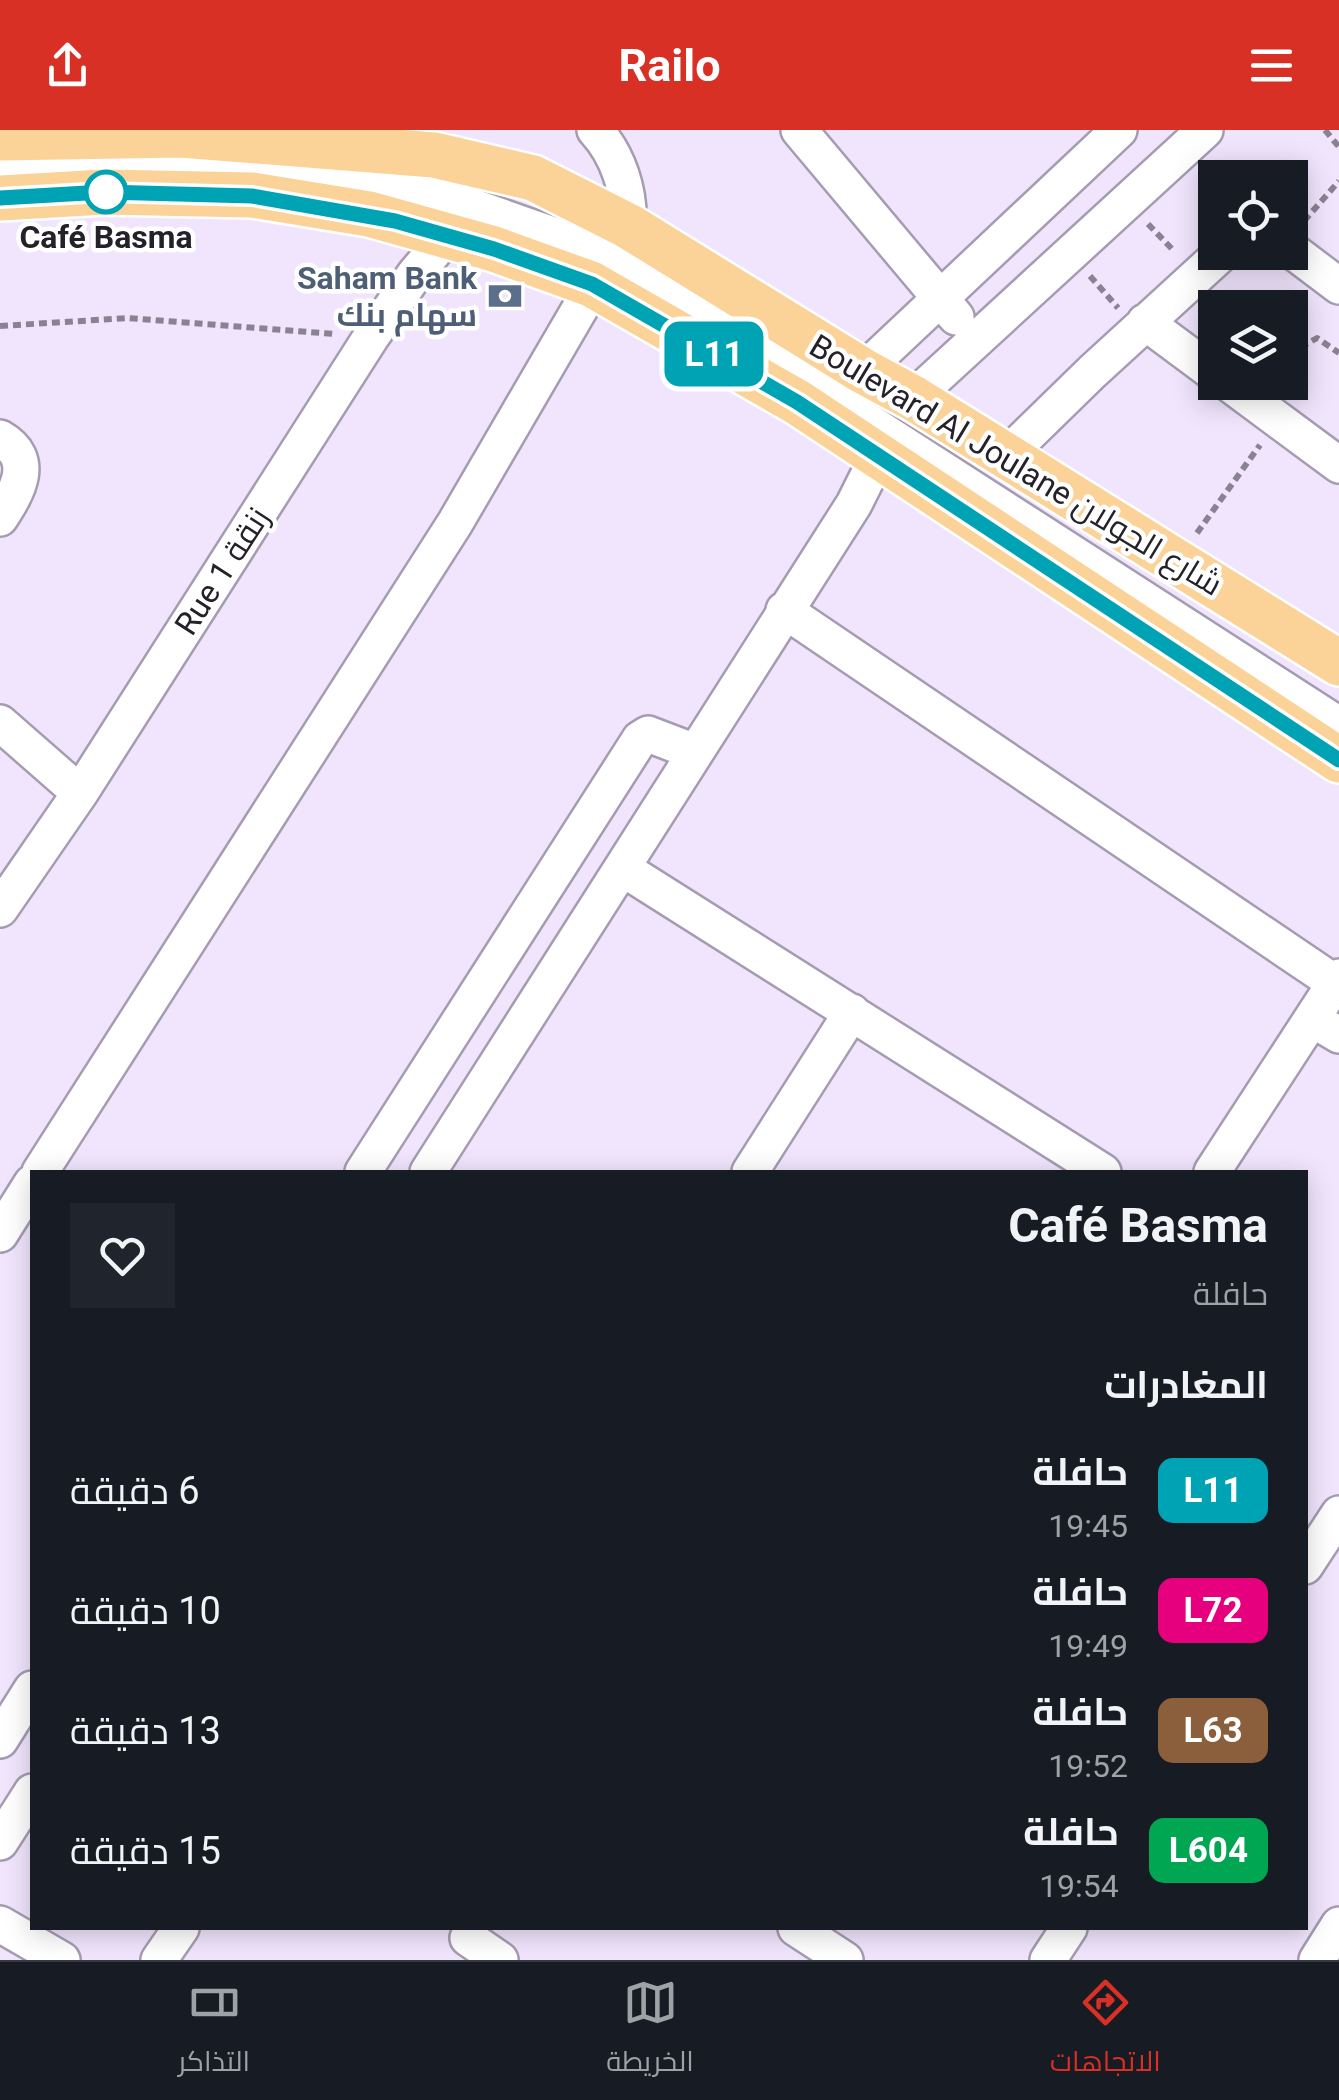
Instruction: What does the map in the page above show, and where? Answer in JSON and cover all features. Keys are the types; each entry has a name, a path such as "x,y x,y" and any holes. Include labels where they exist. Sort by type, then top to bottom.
{"main road":[{"name":"Boulevard Al Joulane شارع الجولان","path":"0,138 181,132 434,155 533,178 612,252 797,402 1339,760"},
{"name":"Boulevard Al Joulane شارع الجولان","path":"0,198 104,192 252,196 369,214 448,235 612,252 912,398 1339,664"}],"street":[{"path":"44,1170 455,522 612,252 623,178 606,142 595,130"},
{"path":"799,130 976,338"},
{"path":"863,372 1118,130"},
{"path":"912,398 1205,130"},
{"path":"0,166 159,156 340,167 466,190 612,252 1339,704"},
{"path":"0,177 154,169 341,178 459,202 612,252 1339,725"},
{"name":"Rue 1 زنقة","path":"0,909 80,792 372,337 415,274 448,235"},
{"path":"1308,250 1339,286"},
{"path":"1006,456 1202,270"},
{"path":"1141,326 1198,363"},
{"path":"1251,400 1339,465"},
{"path":"0,518 21,483 9,446"},
{"path":"429,1170 854,504 878,456"},
{"path":"784,610 1337,980 1326,1027 1214,1170"},
{"path":"0,723 80,792"},
{"path":"363,1170 640,739 648,734 695,752"},
{"path":"622,868 1100,1170"},
{"path":"751,1170 852,1012"},
{"path":"0,1234 30,1190"},
{"path":"1308,1561 1339,1514"},
{"path":"0,1740 30,1692"},
{"path":"0,1842 30,1795"},
{"path":"0,1924 62,1960"},
{"path":"1316,1960 1339,1925"},
{"path":"159,1960 180,1930"},
{"path":"799,1930 845,1960"},
{"path":"1048,1960 1068,1930"},
{"path":"466,1942 500,1960"}],"path":[{"path":"1325,130 1339,147"},
{"path":"1308,221 1339,181"},
{"path":"1126,201 1196,275"},
{"path":"1070,252 1141,326"},
{"path":"0,326 128,318 372,337"},
{"path":"1308,343 1317,338 1339,354"},
{"path":"1176,562 1278,420"}],"bus line":[{"name":"L11","path":"0,198 104,192 252,196 369,214 494,249 592,284 797,402 1339,760"}],"place":[{"name":"Café Basma","path":"106,192"},
{"name":"Saham Bank سهام بنك","path":"505,296"}]}
